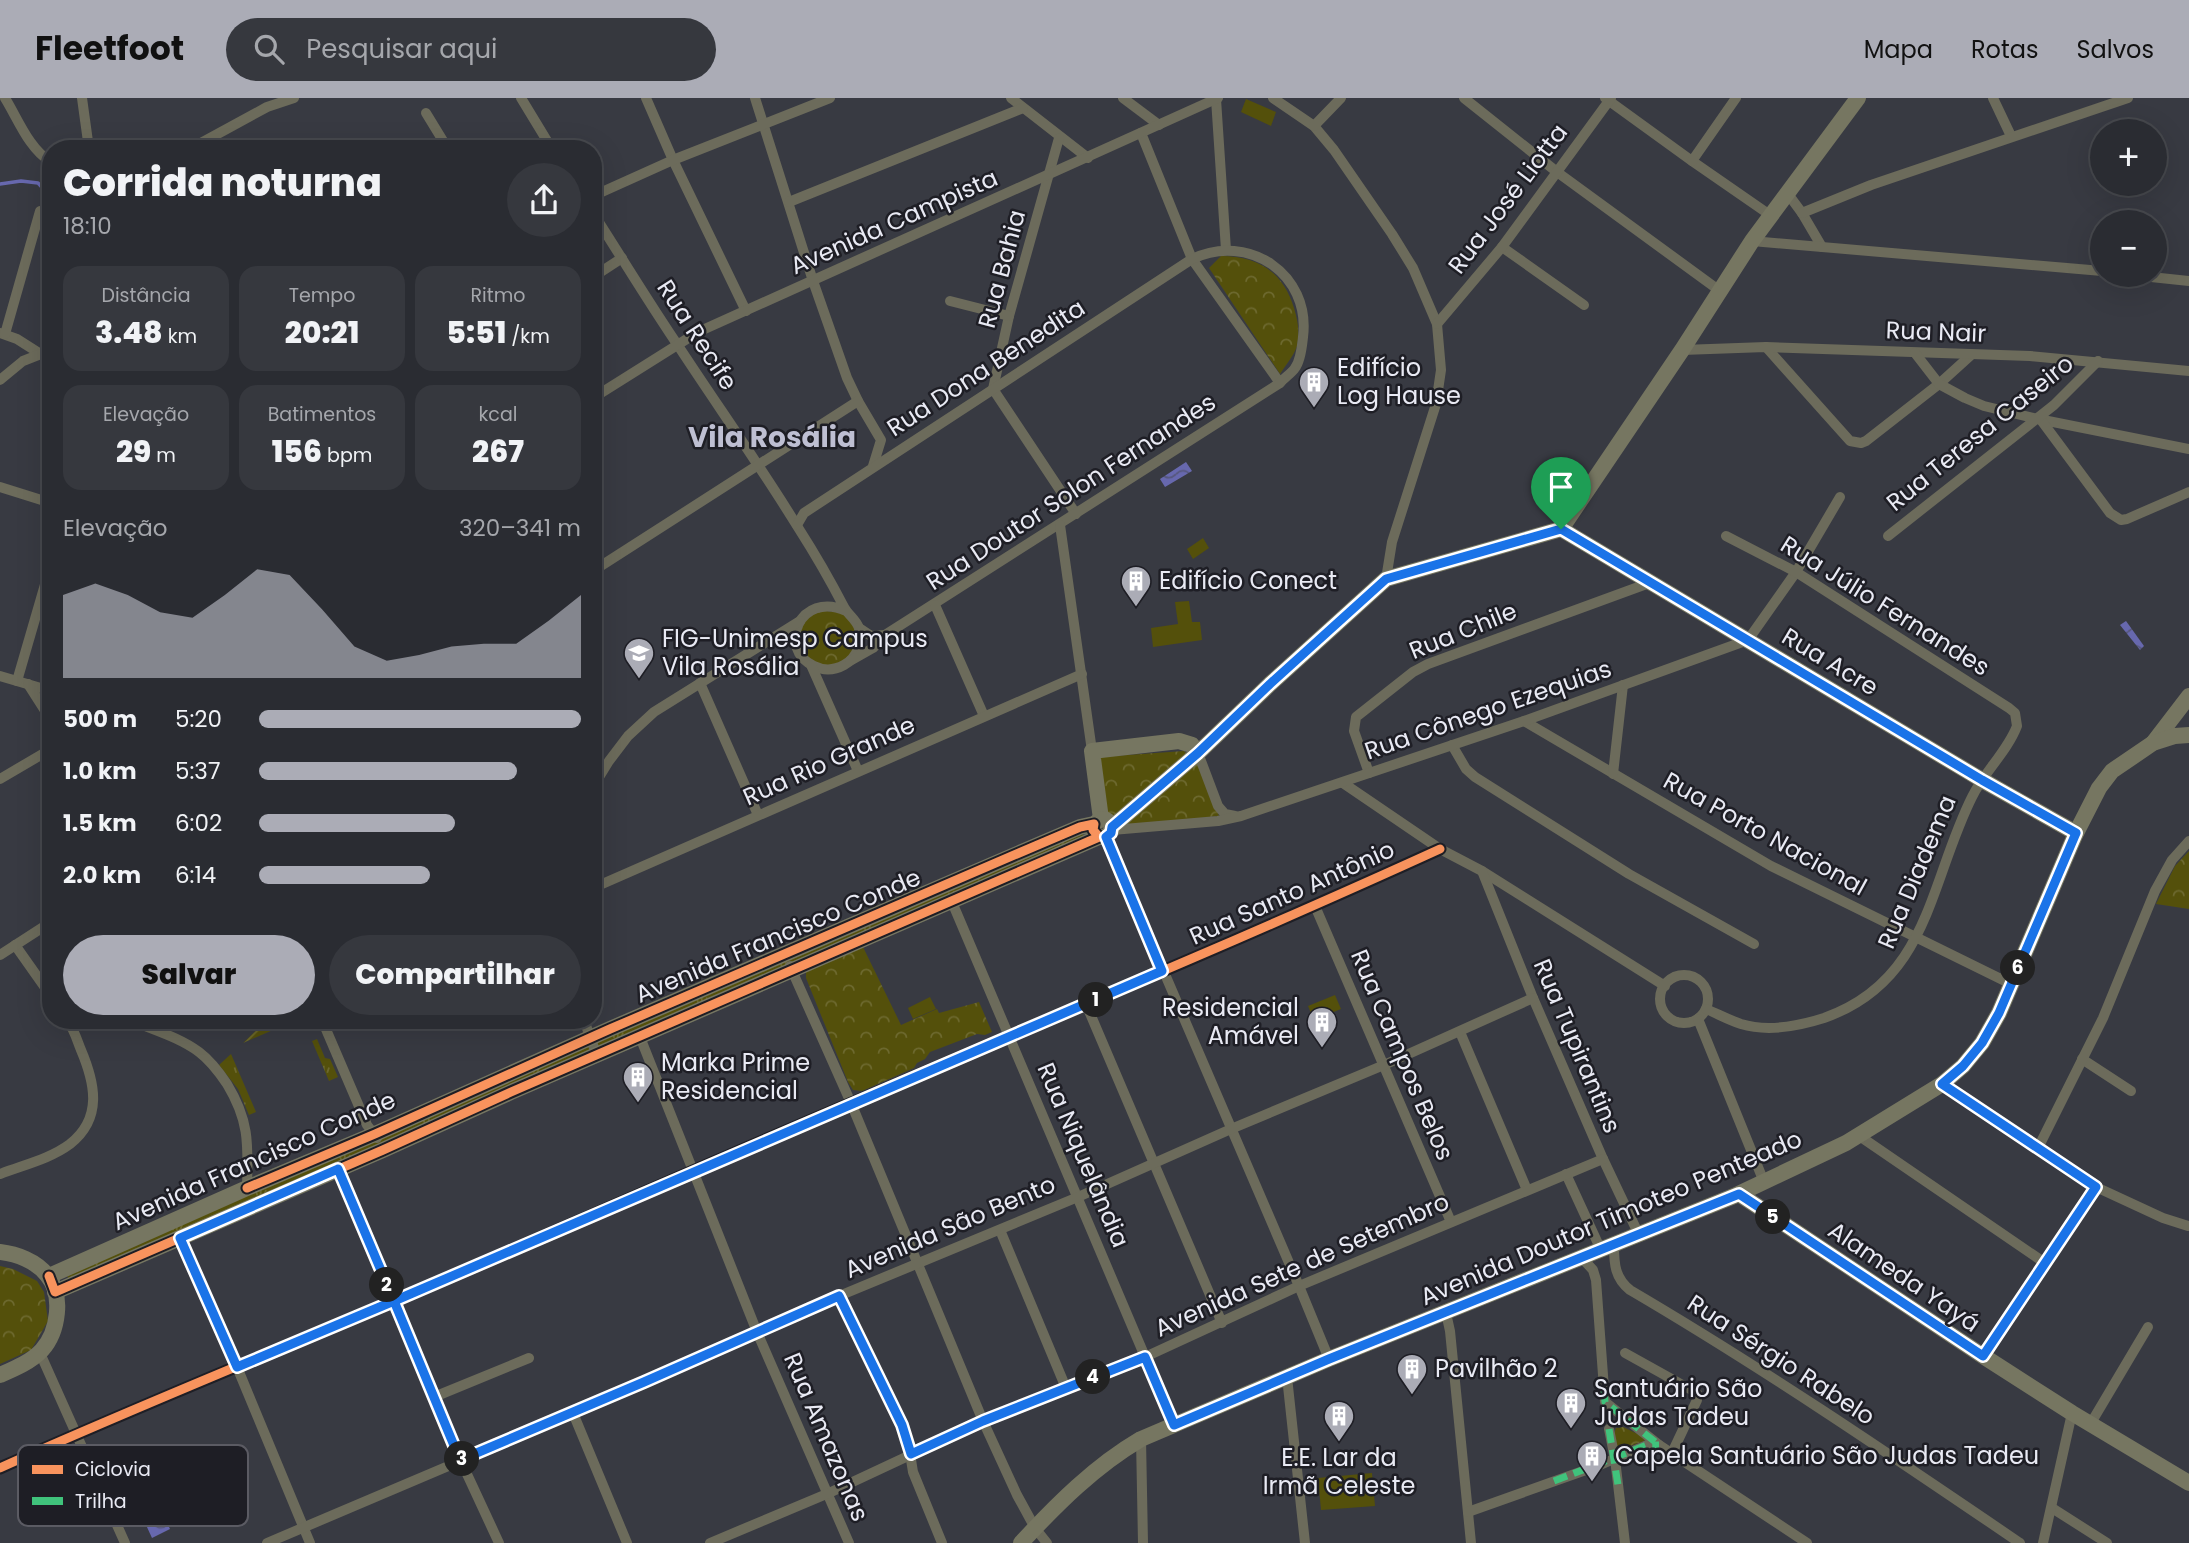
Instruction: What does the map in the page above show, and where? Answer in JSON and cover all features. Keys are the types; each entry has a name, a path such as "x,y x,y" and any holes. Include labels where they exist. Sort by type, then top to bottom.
{"street":[{"path":"5,98 42,156"},
{"path":"206,140 267,107 295,98"},
{"path":"520,98 546,140"},
{"path":"646,98 746,311"},
{"path":"755,98 813,281 847,377 881,440 873,466"},
{"path":"602,192 673,160 830,98"},
{"path":"1124,98 1158,125"},
{"path":"1273,98 1314,126 1334,150 1413,268 1437,324 1441,370 1436,404 1392,542 1386,579"},
{"path":"1314,126 1341,98"},
{"path":"1464,98 1557,172 1720,292"},
{"path":"1692,161 1736,98"},
{"path":"1104,829 1198,753 1386,579 1561,529 1752,241 1858,98"},
{"path":"1993,98 2011,136"},
{"path":"1802,213 1871,185 2106,102 2128,98"},
{"path":"84,99 88,140"},
{"path":"1141,133 1192,259 1280,383 1296,368 1302,348 1302,309 1295,291 1284,275 1270,263 1249,253 1226,250 1217,99"},
{"name":"Avenida Campista","path":"602,392 676,344 1217,99"},
{"path":"1608,99 1770,215"},
{"name":"Rua José Liotta","path":"1437,324 1502,247 1608,99"},
{"path":"789,202 1018,102 1059,138 1088,158"},
{"path":"426,113 442,140"},
{"name":"Rua Bahia","path":"993,389 1009,316 1059,138"},
{"path":"1788,194 1822,247"},
{"path":"39,353 17,339 2,334 40,211"},
{"name":"Rua Recife","path":"602,227 676,344 797,525 834,584 846,611"},
{"path":"1752,241 2090,270"},
{"path":"1502,247 1584,305"},
{"name":"Rua Dona Benedita","path":"797,525 804,513 873,466 1192,259 1208,251 1226,250"},
{"path":"602,271 622,258"},
{"path":"2167,279 2189,281"},
{"path":"950,301 1009,316"},
{"path":"1766,346 1854,443 1866,441 1939,384 1971,355"},
{"name":"Rua Nair","path":"1682,350 1766,346 2030,356 2189,371"},
{"path":"0,380 23,360 42,352"},
{"path":"1915,353 1939,384 1984,406 2039,420 2189,449"},
{"name":"Rua Teresa Caseiro","path":"1888,536 2039,420 2098,361"},
{"name":"Rua Doutor Solon Fernandes","path":"850,661 873,648 885,635 1280,383"},
{"path":"993,389 1076,514"},
{"path":"602,565 858,401"},
{"path":"2039,420 2110,513 2121,520 2189,492"},
{"path":"881,440 906,445"},
{"path":"0,487 42,500"},
{"path":"1748,640 1796,572 1840,496"},
{"path":"789,514 804,513"},
{"path":"1060,525 1104,829 1162,971 1329,1359"},
{"name":"Rua Acre","path":"1561,529 1982,780 2076,833"},
{"name":"Rua Júlio Fernandes","path":"1726,536 1796,572 2009,708 2017,719"},
{"name":"Rua Chile","path":"1369,773 1354,731 1356,717 1413,672 1428,664 1652,582"},
{"path":"826,605 834,584"},
{"path":"23,683 42,602"},
{"path":"935,605 984,716"},
{"path":"602,772 628,736 654,712 800,621 816,607 836,606 854,618 859,628 857,651 842,667 832,670 811,666 798,650 796,630 800,621"},
{"path":"859,628 871,636 885,635"},
{"name":"Rua Cônego Ezequias","path":"1104,829 1218,821 1241,816 1524,721 1748,640"},
{"path":"811,666 858,771"},
{"path":"822,691 832,670"},
{"name":"Rua Rio Grande","path":"602,884 1082,674"},
{"path":"0,676 42,688"},
{"path":"23,683 42,708"},
{"path":"700,683 758,815"},
{"path":"1613,774 1623,685"},
{"path":"2153,743 2189,696"},
{"path":"2187,735 2182,727 2189,709"},
{"path":"1092,751 1208,735 1244,710"},
{"name":"Rua Diadema","path":"1706,1009 1742,1024 1786,1027 1841,1012 1882,985 1898,967 1916,938 1971,797 2014,733 2017,719"},
{"name":"Rua Porto Nacional","path":"1524,721 1771,866 2011,984"},
{"name":"Avenida Doutor Timoteo Penteado","path":"1021,1543 1096,1470 1141,1439 1329,1359 1739,1194 1858,1135 1942,1084 1963,1066 1982,1043 1999,1013 2076,833 2099,788 2112,771 2153,743 2187,735"},
{"path":"1179,741 1192,745 1198,753 1218,806 1225,814 1241,816"},
{"path":"1452,745 1466,769 1485,784 1629,874 1754,944"},
{"path":"0,779 42,753"},
{"path":"1343,783 1440,849 1482,871 1665,986"},
{"name":"Avenida Francisco Conde","path":"49,1276 1080,827 1104,829"},
{"name":"Avenida Francisco Conde","path":"55,1293 952,902 1104,829"},
{"path":"2038,1148 2103,1018 2155,891 2172,860 2189,841"},
{"name":"Rua Santo Antônio","path":"51,1445 1010,1037 1315,906 1440,849"},
{"name":"Rua Tupirantins","path":"1482,871 1533,998 1639,1235"},
{"name":"Rua Niquelândia","path":"952,902 1174,1425"},
{"name":"Rua Campos Belos","path":"1315,906 1451,1222"},
{"path":"0,956 42,928"},
{"path":"15,945 42,983"},
{"path":"785,954 851,1103 983,1421 1017,1495 1035,1528 1047,1543"},
{"path":"1677,976 1693,977 1705,987 1708,994 1706,1009 1698,1019 1682,1023 1674,1021 1667,1016 1660,1001 1665,986 1677,976"},
{"name":"Avenida São Bento","path":"267,1543 839,1296 1079,1197 1533,998"},
{"path":"1086,1004 1222,1323"},
{"path":"1698,1019 1764,1182"},
{"path":"0,1174 52,1155 70,1144 83,1131 94,1100 94,1087 91,1072 72,1029"},
{"path":"149,1029 197,1051 221,1074 238,1103 247,1132 247,1188"},
{"path":"326,1029 367,1125 376,1134 383,1150"},
{"path":"587,1029 597,1056"},
{"path":"1460,1032 1527,1190"},
{"name":"Rua Amazonas","path":"640,1037 757,1332 849,1543"},
{"path":"2082,1059 2131,1091"},
{"path":"1942,1084 2096,1187 2163,1218 2189,1224"},
{"path":"1858,1135 2045,1263"},
{"name":"Avenida Sete de Setembro","path":"710,1543 829,1493 983,1421 1145,1357 1299,1286 1603,1159"},
{"path":"338,1169 496,1542"},
{"path":"1566,1174 1614,1261 1616,1272 1596,1280"},
{"path":"1983,1356 2096,1187"},
{"name":"Alameda Yayá","path":"1739,1194 1983,1356 2189,1483"},
{"path":"1000,1230 1066,1388"},
{"path":"180,1238 310,1543"},
{"path":"0,1252 22,1256 49,1276 57,1310 54,1328 40,1353 0,1375"},
{"path":"1582,1258 1589,1263 1596,1280 1605,1402 1659,1446 1807,1543"},
{"path":"66,1269 65,1279 73,1285"},
{"name":"Rua Sérgio Rabelo","path":"1616,1272 1630,1290 1711,1339 1913,1470 2020,1543"},
{"path":"839,1296 902,1425 911,1454 913,1472 942,1543"},
{"path":"1446,1313 1471,1543"},
{"path":"2091,1423 2148,1327"},
{"path":"40,1353 82,1445"},
{"path":"1625,1353 1697,1393 1697,1400 1672,1453"},
{"path":"434,1397 529,1358"},
{"path":"1287,1377 1305,1543"},
{"path":"573,1413 627,1543"},
{"path":"2043,1543 2072,1413"},
{"path":"1609,1429 1625,1543"},
{"path":"1141,1439 1143,1543"},
{"path":"1468,1513 1647,1446 1659,1446"},
{"name":"Rua Santo Antônio","path":"0,1468 18,1460"},
{"path":"2052,1508 2107,1543"},
{"path":"118,1526 125,1543"}],"green space":[{"path":"1246,99 1276,112 1271,126 1241,112"},
{"path":"1221,256 1246,259 1267,268 1289,295 1297,322 1298,341 1294,353 1280,374 1209,268"},
{"path":"1203,538 1209,548 1193,559 1187,549"},
{"path":"1189,601 1192,622 1200,622 1202,640 1153,647 1151,628 1178,624 1175,602"},
{"path":"817,610 845,613 855,627 855,649 838,663 816,663 807,657 800,645 802,623"},
{"path":"1184,751 1202,769 1219,816 1117,827 1105,817 1099,757"},
{"path":"1083,831 1083,840 70,1283 66,1273"},
{"path":"2189,851 2189,909 2156,904 2175,866"},
{"path":"863,947 901,1025 937,1009 939,1013 979,1002 992,1032 977,1034 930,1052 914,1068 862,1091 853,1090 806,978 806,972"},
{"path":"1335,995 1341,1009 1314,1020 1308,1006"},
{"path":"930,997 936,1009 913,1019 908,1008"},
{"path":"258,1029 275,1029 243,1043"},
{"path":"317,1039 325,1058 330,1059 338,1077 329,1081 312,1041"},
{"path":"231,1054 256,1112 249,1115 238,1089 219,1065"},
{"path":"0,1266 13,1269 37,1281 44,1292 48,1321 31,1350 0,1364"},
{"path":"1623,1427 1646,1438 1619,1450 1614,1434 1616,1428"},
{"path":"1372,1473 1375,1506 1321,1510 1318,1478"}],"water":[{"path":"1186,462 1192,471 1165,487 1160,479"},
{"path":"2126,621 2144,646 2140,650 2120,625"},
{"path":"147,1526 169,1526 170,1529 152,1538"}],"waterway":[{"path":"0,184 21,181 38,183 42,187"}],"marked path":[{"path":"1604,1389 1605,1402 1659,1445"},
{"path":"1609,1429 1619,1491"},
{"path":"1554,1481 1647,1445 1659,1445"}],"cycle path":[{"path":"49,1276 55,1292 1099,837 1093,830 1094,824 1080,827 1019,853 247,1188"},
{"path":"52,1445 1295,914 1440,849"},
{"path":"0,1468 18,1460"}],"place":[{"name":"Edifício Log Hause","path":"1314,409"},
{"name":"Edifício Conect","path":"1136,608"},
{"name":"FIG-Unimesp Campus Vila Rosália","path":"639,680"},
{"name":"Residencial Amável","path":"1322,1049"},
{"name":"Marka Prime Residencial","path":"638,1104"},
{"name":"Pavilhão 2","path":"1412,1396"},
{"name":"Santuário São Judas Tadeu","path":"1571,1430"},
{"name":"E.E. Lar da Irmã Celeste","path":"1339,1443"},
{"name":"Capela Santuário São Judas Tadeu","path":"1592,1483"}],"district":[{"name":"Vila Rosália","path":"772,437"}],"route":[{"path":"1561,529 1386,579 1198,753 1112,827 1111,833 1106,837 1162,971 394,1301 338,1169 180,1238 237,1367 394,1301 460,1460 839,1296 902,1425 911,1454 983,1421 1145,1357 1174,1425 1329,1359 1739,1194 1983,1356 2096,1187 1942,1084 1963,1066 1982,1043 1999,1013 2076,833 1982,780 1561,529"}]}
